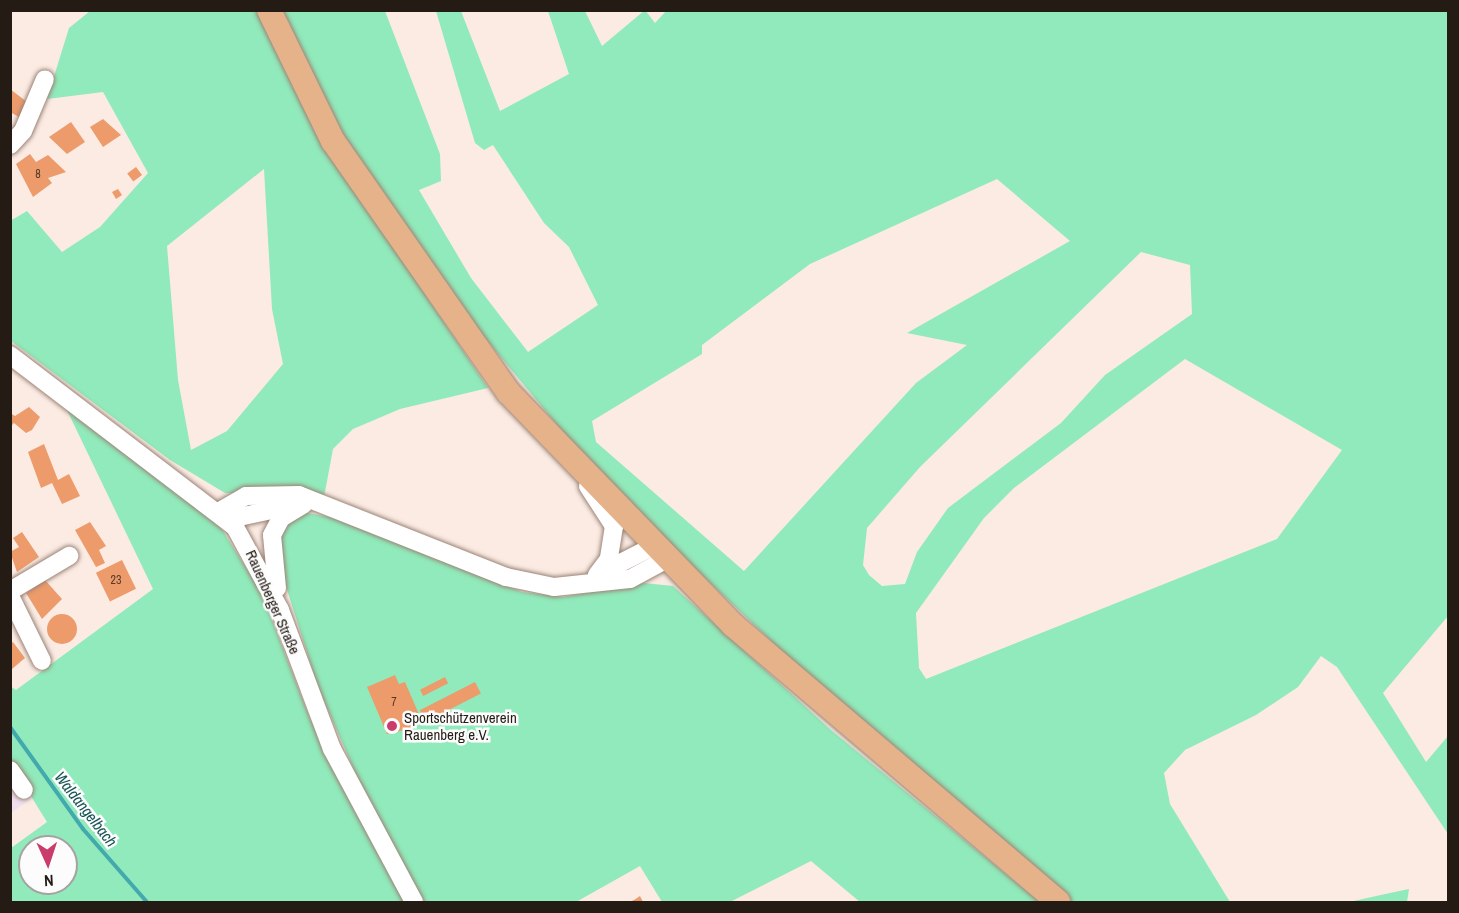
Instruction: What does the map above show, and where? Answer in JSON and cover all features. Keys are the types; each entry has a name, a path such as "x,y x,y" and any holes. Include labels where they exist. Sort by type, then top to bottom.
{"main road":[{"path":"269,10 333,141 475,345 545,432 660,553 756,646 1058,903"}],"street":[{"path":"10,145 23,131 45,79"},
{"name":"Rauenberger Straße","path":"10,355 220,511 259,563 280,610 332,750 414,903"},
{"path":"579,468 614,526 609,559 597,575"},
{"path":"220,511 258,494 299,495 309,503 506,578 554,587 630,579 660,553"},
{"path":"280,610 272,535 281,518 309,503"},
{"path":"554,587 660,553"},
{"path":"10,591 69,556"},
{"path":"10,596 42,661"},
{"path":"10,770 24,790"}],"shaded area":[{"path":"10,764 32,798 11,813 10,813"}],"green space":[{"path":"645,10 655,23 667,10 1448,11 1448,616 1383,693 1426,762 1448,736 1448,834 1337,667 1321,656 1298,687 1256,715 1185,750 1164,773 1170,804 1230,902 1072,902 894,758 664,539 563,432 475,326 341,136 278,11 385,11 440,154 441,181 419,190 471,278 528,352 598,305 569,247 544,223 493,145 484,150 475,143 436,11 461,11 500,111 569,74 548,11 585,11 602,46","holes":["997,179 1070,241 907,333 967,345 916,383 744,571 596,442 592,421 702,354 702,345 810,264","1141,252 1190,265 1192,314 1105,375 1061,423 948,508 917,552 905,584 882,586 869,575 863,565 867,528 920,467","1185,359 1342,450 1277,539 926,679 919,668 916,613 984,518 1014,488"]},
{"path":"90,11 258,11 405,264 488,388 400,409 353,429 333,449 324,497 225,493 170,460 11,341 10,221 27,211 62,252 100,227 148,173 103,92 47,99 69,28","holes":["264,169 272,309 283,364 227,431 191,450 178,380 167,246"]},
{"path":"65,406 215,518 262,594 310,719 404,902 11,902 11,848 18,843 18,895 78,895 78,835 29,835 47,822 11,764 10,686 16,690 153,589"},
{"path":"302,512 335,518 522,592 563,597 644,583 673,586 831,730 1040,902 860,902 811,861 730,902 662,902 640,866 576,902 423,902 355,772 318,687 289,596 277,554 280,533"},
{"path":"1409,889 1407,902 1349,902 1390,893"}],"building":[{"path":"10,89 27,102 19,117 10,112"},
{"path":"103,119 121,135 103,147 90,127"},
{"path":"71,122 85,142 67,154 49,137"},
{"path":"30,154 36,162 48,155 66,172 48,178 52,183 33,197 16,164"},
{"path":"136,167 142,175 133,182 127,174"},
{"path":"118,189 122,195 116,199 112,192"},
{"path":"29,407 40,417 32,430 26,433 14,423 10,427 10,413 15,416"},
{"path":"44,444 58,480 69,474 80,496 62,504 52,483 41,488 28,452"},
{"path":"90,522 106,546 99,550 105,563 96,567 75,530"},
{"path":"22,532 39,557 17,572 10,552 19,547 13,538"},
{"path":"122,560 136,589 110,601 96,573"},
{"path":"45,580 62,599 42,619 26,593"},
{"path":"62,614 73,618 77,629 73,640 62,644 51,640 47,629 51,618"},
{"path":"13,642 25,658 12,669 10,644"},
{"path":"395,675 399,684 405,682 421,719 411,723 413,728 387,734 367,687"},
{"path":"445,677 448,683 423,696 420,690"},
{"path":"475,682 481,694 426,722 420,710"},
{"path":"640,896 643,902 629,902 634,900"}],"waterway":[{"name":"Waldangelbach","path":"10,727 83,829 147,902"}],"place":[{"name":"Sportschützenverein Rauenberg e.V.","path":"392,726"}]}
